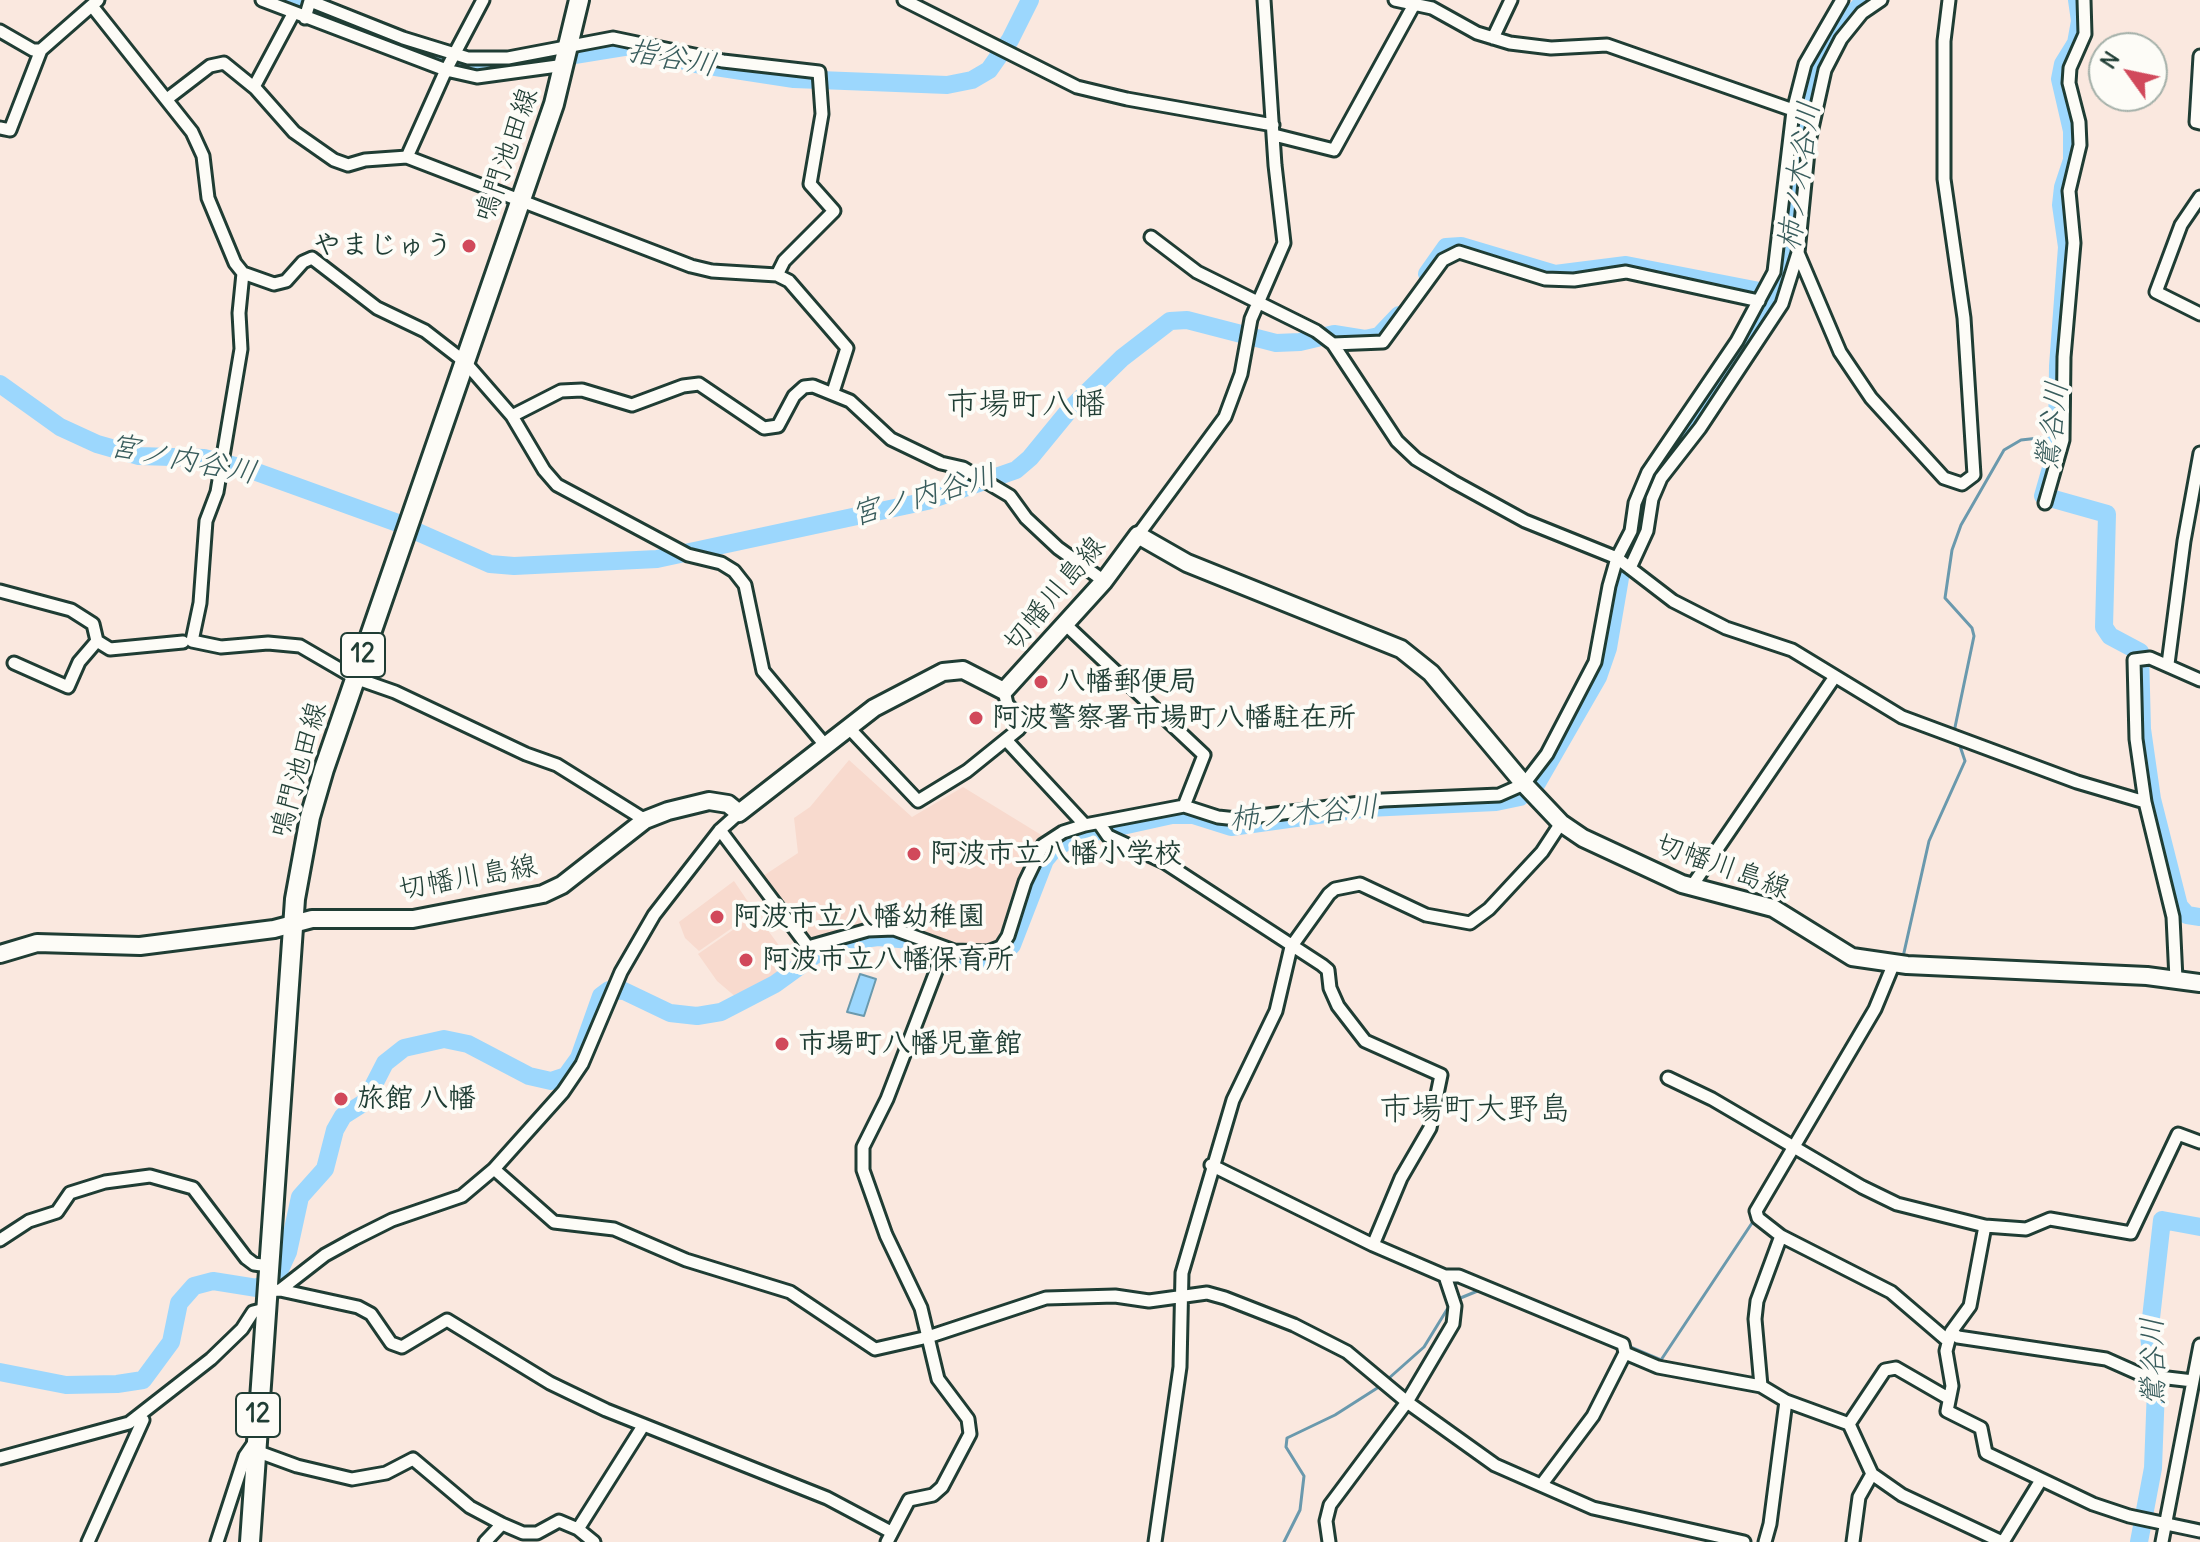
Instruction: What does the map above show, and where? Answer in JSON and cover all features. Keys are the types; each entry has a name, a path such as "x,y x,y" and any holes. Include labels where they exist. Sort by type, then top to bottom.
{"main road":[{"name":"鳴門池田線","path":"250,1542 293,924 310,817 520,202 568,54 579,0"},
{"name":"切幡川島線","path":"0,954 37,943 140,946 312,919 413,919 543,894 562,885 645,820 709,801 728,804 739,813 848,727 894,696 943,672 963,670 1004,691 1104,581 1138,535 1187,563 1401,649 1431,673 1527,788 1561,823 1638,865 1692,886 1773,908 1852,957 1898,964 2176,979 2200,983"}],"street":[{"path":"262,0 496,77 613,38 637,40 723,61 819,72 822,114 810,184 834,211 784,261 777,275"},
{"path":"407,157 450,61 483,0"},
{"path":"904,0 995,49 1077,87 1273,130 1334,150 1416,2"},
{"path":"1138,535 1225,417 1241,374 1256,303 1279,261 1284,243 1264,0"},
{"path":"1395,0 1416,2 1493,38 1551,48 1607,45 1812,116"},
{"path":"1493,38 1511,0"},
{"path":"1624,563 1647,531 1652,499 1661,478 1700,428 1763,307 1781,241 1795,111 1805,64 1842,0"},
{"path":"1102,828 1184,806 1218,817 1237,819 1383,800 1499,795 1527,788 1595,662 1624,563 1635,503 1648,472 1763,307 1793,277 1812,116 1825,70 1841,39 1862,13 1881,0"},
{"path":"1798,253 1840,352 1871,398 1944,478 1962,484 1974,475 1964,318 1944,179 1944,41 1949,0"},
{"path":"2047,499 2063,440 2064,357 2074,243 2069,191 2080,145 2079,122 2069,83 2070,68 2085,34 2084,0"},
{"path":"0,128 10,130 41,50 95,3 192,132 203,156 208,198 243,273 239,313 241,349 217,492 206,521 200,603 192,641 221,647 288,643 300,646 355,678 395,692 526,754 557,765 645,820"},
{"path":"303,12 450,61 568,54"},
{"path":"254,87 303,12"},
{"path":"0,31 33,50 41,50"},
{"path":"2200,56 2196,122 2200,123"},
{"path":"167,99 210,66 224,63 254,87 294,132 334,160 348,165 365,160 407,157 691,266 712,271 777,275 789,281 847,348 833,392"},
{"path":"2200,197 2181,225 2156,292 2200,314"},
{"path":"1151,237 1197,272 1316,331 1331,342 1397,441 1416,459 1525,521 1624,563 1673,601 1726,628 1792,650 1882,707 1947,737 2145,802"},
{"path":"1331,342 1383,342 1443,260 1459,252 1545,279 1574,280 1626,272 1763,307"},
{"path":"243,273 274,284 286,281 303,262 312,258 377,308 425,331 465,362 512,416 544,470 557,485 688,555 721,563 734,571 745,585 763,671 825,745"},
{"path":"512,416 561,391 582,390 632,405 683,386 699,384 764,428 778,426 794,396 804,387 833,392 850,401 891,439 941,463 963,468 1010,496 1026,518 1058,548 1104,581"},
{"path":"2168,664 2184,541 2200,453"},
{"path":"0,591 71,610 93,624 97,641 110,649 183,642"},
{"path":"1066,625 1204,755 1184,806"},
{"path":"14,663 68,687 79,662 97,641"},
{"path":"2176,979 2173,917 2145,802 2136,739 2134,660 2168,664 2200,680"},
{"path":"1692,886 1834,678"},
{"path":"848,727 918,801 1007,741 1019,729 1021,719 1007,704 1004,691"},
{"path":"1007,741 1085,825"},
{"path":"0,1458 114,1429 139,1417 211,1359 242,1329 269,1286 392,1220 462,1196 494,1169 563,1092 582,1064 639,939 720,830 739,813"},
{"path":"1155,1542 1180,1367 1179,1295 1211,1165 1233,1100 1276,1011 1291,947 1329,894 1335,889 1360,884 1426,915 1470,923 1489,909 1542,852 1561,823"},
{"path":"720,830 808,947 868,930 894,929 968,953 988,952 1001,947 1035,857 1043,845 1063,832 1085,825 1102,828 1178,870 1267,926 1291,947 1328,970 1330,988 1338,1006 1365,1041 1441,1075 1430,1128 1401,1178 1373,1245"},
{"path":"0,1240 29,1221 57,1212 70,1193 105,1182 150,1176 193,1188 269,1286 358,1307 371,1314 391,1343 402,1347 447,1320 550,1383 643,1426 827,1498 889,1537 909,1500 933,1495 942,1487 970,1434 968,1419 938,1379 921,1308 872,1200 863,1170 863,1147 887,1099 945,948"},
{"path":"1898,964 1756,1216 1781,1236 1891,1292 1949,1336 2106,1359 2153,1376 2193,1381"},
{"path":"1668,1078 1712,1099 1794,1149 1897,1204 1985,1226 2026,1229 2050,1219 2131,1233 2178,1134 2200,1142"},
{"path":"1211,1165 1373,1245 1445,1276 1459,1276 1624,1348 1658,1367 1761,1386 1786,1401 1849,1424 1872,1474 1902,1495 2002,1542 2041,1480"},
{"path":"494,1169 554,1222 614,1229 686,1260 790,1292 875,1349 928,1337 1046,1298 1115,1296 1149,1301 1207,1293 1225,1298 1294,1325 1347,1352 1383,1384 1495,1465 1593,1508 1744,1542"},
{"path":"1985,1226 1970,1306 1949,1336 1952,1386 1947,1411 1981,1428 1986,1453 2041,1480 2093,1504 2200,1531"},
{"path":"1761,1386 1755,1319 1757,1301 1781,1236"},
{"path":"1329,1542 1326,1521 1330,1505 1407,1402 1453,1324 1454,1302 1445,1276"},
{"path":"2162,1542 2200,1345"},
{"path":"1542,1484 1593,1416 1624,1348"},
{"path":"1849,1424 1885,1370 1896,1368 1948,1398"},
{"path":"1765,1542 1786,1401"},
{"path":"88,1542 143,1420 139,1417"},
{"path":"578,1529 643,1426"},
{"path":"217,1542 245,1456 257,1445 297,1466 352,1479 386,1473 413,1459 470,1507 502,1524 523,1533 537,1533 559,1521 578,1529 594,1542"},
{"path":"1853,1542 1859,1497 1872,1474"},
{"path":"485,1542 502,1524"}],"shaded area":[{"name":"阿波市立八幡小学校","path":"849,760 912,817 963,787 1043,836 1031,856 997,940 979,948 957,947 919,930 885,923 841,929 815,942 805,941 760,878 798,853 794,818 810,807"},
{"name":"阿波市立八幡幼稚園","path":"734,881 755,912 699,951 685,938 679,922"},
{"name":"阿波市立八幡保育所","path":"756,914 794,966 744,1004 717,981 698,954"}],"water":[{"path":"860,974 876,979 864,1016 847,1012"}],"waterway":[{"name":"指谷川","path":"283,0 471,68 494,68 630,46 696,64 794,79 947,85 972,80 989,70 1010,40 1030,0"},
{"name":"柿ノ木谷川","path":"0,1372 66,1385 143,1380 171,1342 179,1303 194,1286 213,1281 257,1288 277,1276 288,1252 300,1197 325,1169 335,1130 343,1116 365,1102 385,1063 404,1048 444,1039 468,1044 529,1076 551,1081 566,1076 579,1058 601,996 609,990 624,991 670,1013 697,1016 721,1012 775,984 822,950 848,941 878,937 910,940 954,959 978,960 1003,955 1012,945 1045,860 1055,848 1077,836 1172,815 1193,815 1231,827 1368,808 1496,802 1520,797 1537,783 1598,677 1608,648 1621,572 1640,531 1643,497 1653,474 1706,406 1757,328 1788,264 1802,133 1815,72 1835,33 1865,0"},
{"name":"鶯谷川","path":"2077,0 2080,21 2076,43 2063,64 2060,79 2072,131 2072,160 2061,205 2067,247 2058,366 2057,447 2043,496 2107,514 2104,627 2110,636 2140,652 2142,729 2152,799 2179,906 2187,915 2200,917"},
{"name":"宮ノ内谷川","path":"1427,274 1446,247 1461,246 1555,274 1626,265 1775,294"},
{"name":"宮ノ内谷川","path":"0,384 60,427 97,444 139,456 204,458 251,470 395,522 490,564 514,566 657,559 927,501 1016,470 1030,458 1071,408 1122,358 1170,321 1187,320 1276,343 1300,342 1334,334 1365,339 1379,336 1399,315"},
{"path":"1954,732 1974,636 1972,628 1945,598 1952,550 1961,525 2004,450 2021,440 2057,436"},
{"path":"1903,957 1929,841 1965,761 1960,746"},
{"path":"1871,1025 1899,968"},
{"path":"1628,1346 1661,1360 1754,1220"},
{"name":"鶯谷川","path":"2139,1542 2153,1468 2156,1388 2149,1336 2162,1220 2200,1227"},
{"path":"1458,1299 1480,1290"},
{"path":"1388,1379 1424,1347 1451,1303"},
{"path":"1284,1542 1300,1510 1304,1476 1286,1447 1287,1438 1335,1415 1382,1385"}],"place":[{"name":"やまじゅう","path":"469,246"},
{"name":"八幡郵便局","path":"1041,682"},
{"name":"阿波警察署市場町八幡駐在所","path":"976,718"},
{"name":"阿波市立八幡小学校","path":"914,854"},
{"name":"阿波市立八幡幼稚園","path":"717,917"},
{"name":"阿波市立八幡保育所","path":"746,960"},
{"name":"市場町八幡児童館","path":"782,1044"},
{"name":"旅館 八幡","path":"341,1099"}],"district":[{"name":"市場町八幡","path":"1026,405"},
{"name":"市場町大野島","path":"1475,1110"}]}
